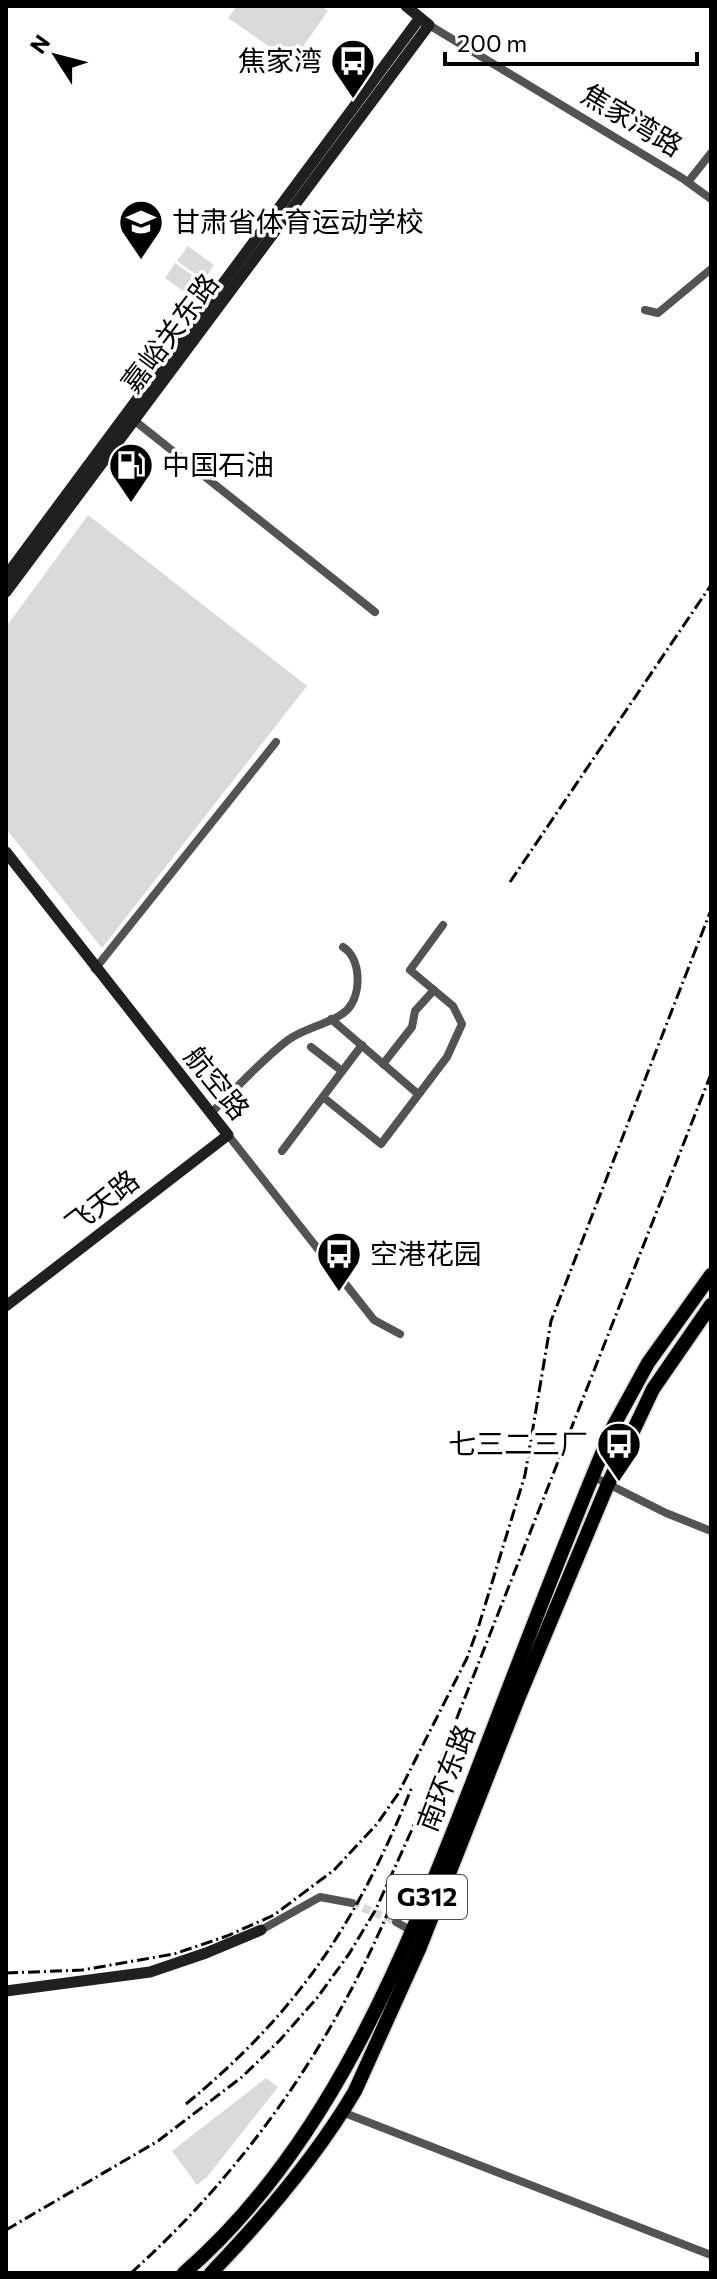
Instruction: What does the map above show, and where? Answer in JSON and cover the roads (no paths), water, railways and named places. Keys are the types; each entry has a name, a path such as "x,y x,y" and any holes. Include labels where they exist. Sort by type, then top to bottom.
{"highway":[{"name":"南环东路","path":"184,2273 237,2222 280,2171 323,2106 413,1932 614,1425 648,1363 711,1275"},
{"name":"南环东路","path":"211,2273 265,2215 355,2091 420,1947 518,1699 608,1484 653,1389 711,1305"}],"main road":[{"name":"焦家湾路","path":"406,6 424,22"},
{"name":"嘉峪关东路","path":"6,592 135,421 424,22"},
{"name":"嘉峪关东路","path":"6,576 424,22"},
{"name":"航空路","path":"6,852 228,1135"},
{"name":"飞天路","path":"6,1306 228,1135"},
{"path":"6,1991 150,1972 261,1930"}],"street":[{"name":"焦家湾路","path":"424,22 711,199"},
{"path":"688,182 711,153"},
{"path":"645,310 658,313 711,269"},
{"path":"135,421 375,612"},
{"path":"95,969 276,742"},
{"path":"323,1097 381,1144 447,1057 462,1024 453,1006 410,970 443,925"},
{"path":"211,1113 288,1040 348,1010 358,990 354,958 343,947"},
{"path":"383,1064 412,1027 415,1011 434,990"},
{"path":"331,1019 418,1094"},
{"path":"282,1151 362,1045"},
{"path":"311,1047 342,1071"},
{"name":"航空路","path":"228,1135 374,1320 400,1334"},
{"path":"592,1476 666,1513 711,1531"},
{"path":"261,1930 320,1897 352,1903"},
{"path":"396,1922 413,1932"},
{"path":"342,2112 711,2255"}],"tunnel":[{"path":"352,1903 396,1922"}],"railway":[{"path":"510,882 711,585"},
{"path":"6,1973 82,1970 174,1954 227,1936 274,1915 334,1870 377,1824 398,1794 467,1658 479,1625 525,1475 551,1321 711,910"},
{"path":"6,2230 158,2141 242,2077 317,1998 349,1954 376,1909 419,1814 711,1074"},
{"path":"186,2104 262,2034 321,1961 370,1880 412,1787"},
{"path":"131,2273 213,2190 285,2098 346,1998 396,1893"}],"place":[{"name":"焦家湾","path":"353,100"},
{"name":"甘肃省体育运动学校","path":"141,261"},
{"name":"中国石油","path":"131,504"},
{"name":"空港花园","path":"339,1293"},
{"name":"七三二三厂","path":"619,1483"}]}
